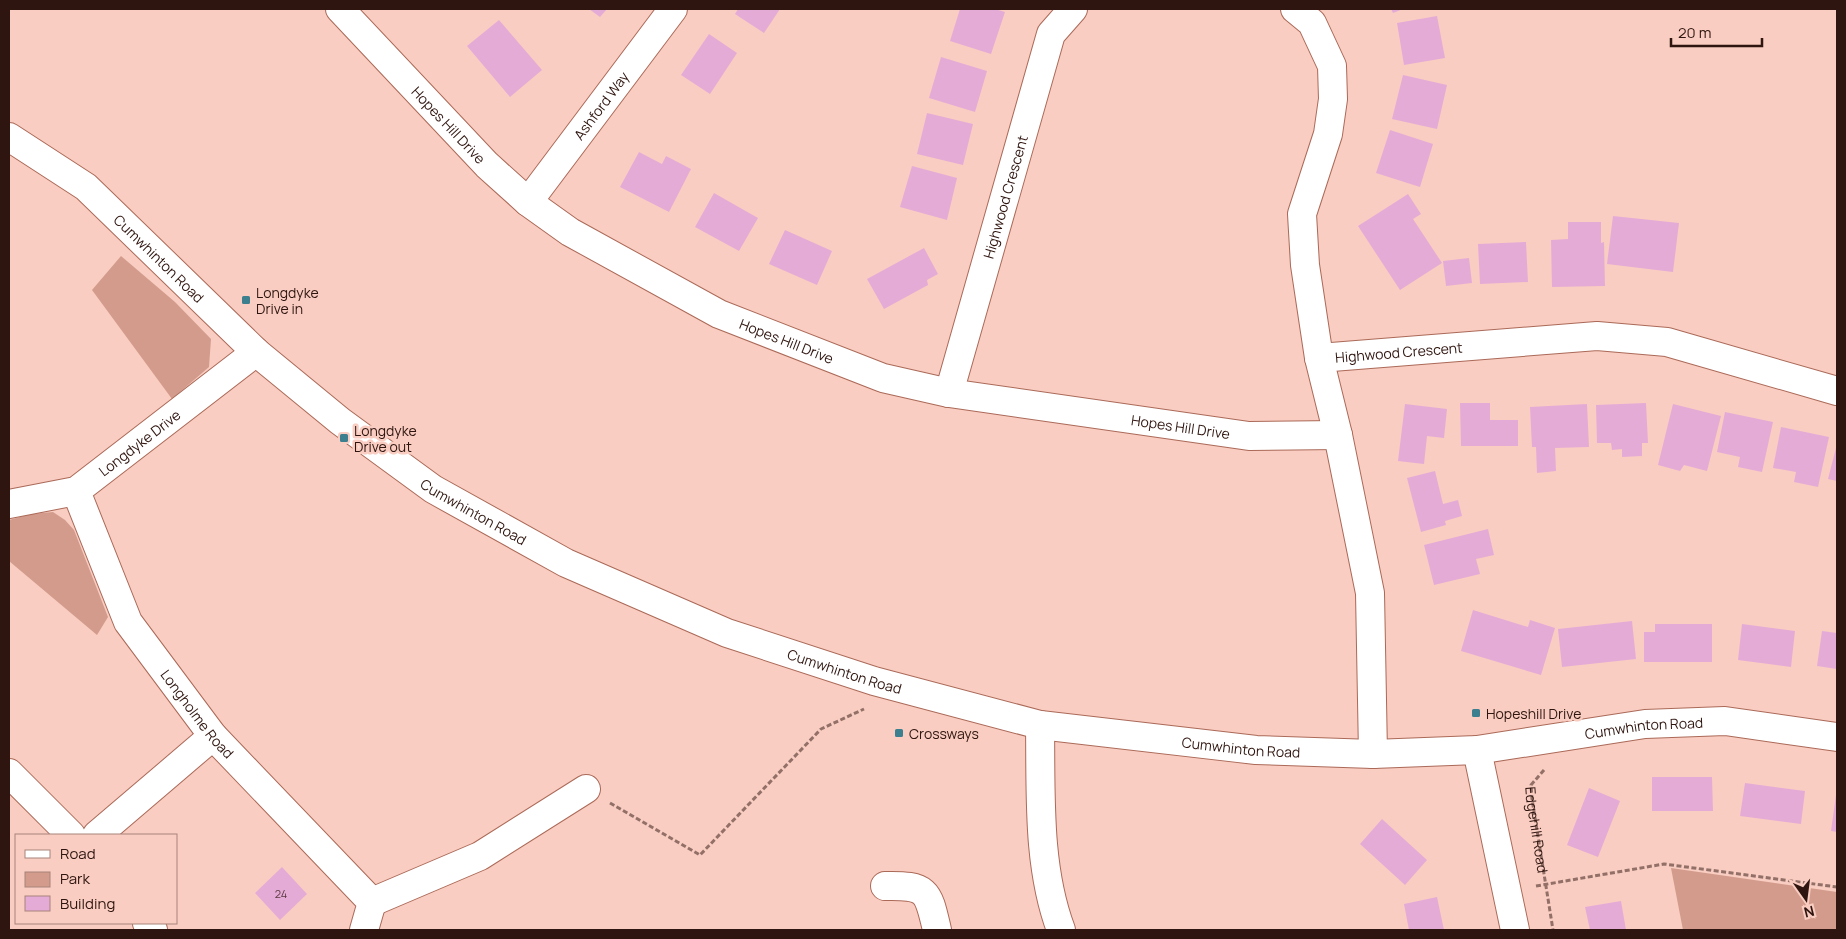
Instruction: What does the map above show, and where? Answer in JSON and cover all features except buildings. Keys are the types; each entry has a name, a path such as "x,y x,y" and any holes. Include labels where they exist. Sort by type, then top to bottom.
{"street":[{"name":"Hopes Hill Drive","path":"340,9 487,165 528,202 570,232 720,314 883,378 950,393 1249,436 1338,435"},
{"name":"Ashford Way","path":"528,202 674,9"},
{"name":"Highwood Crescent","path":"950,393 1051,34 1073,9"},
{"name":"Highwood Crescent","path":"1296,9 1312,23 1332,66 1333,99 1328,134 1302,214 1305,265 1319,358 1597,336 1667,342 1837,391"},
{"name":"Cumwhinton Road","path":"9,137 86,186 256,352 340,422 433,489 566,563 727,634 906,689 1040,725 1256,750 1372,754 1477,750 1646,724 1725,721 1837,737"},
{"name":"Longdyke Drive","path":"9,504 76,491 256,352"},
{"path":"1319,358 1338,435 1370,593 1372,754"},
{"name":"Longholme Road","path":"76,491 128,622 213,736 372,902"},
{"path":"1040,725 1041,818 1051,903 1061,930"},
{"path":"98,834 213,736"},
{"path":"1477,750 1515,930"},
{"path":"9,773 70,834"},
{"path":"364,930 372,902 480,856 586,789"},
{"path":"886,886 919,888 930,899 937,930"}],"path":[{"path":"586,789 700,855 820,729 906,689"},
{"name":"Edgehill Road","path":"1549,738 1554,758 1531,785 1544,885 1553,930"},
{"path":"1507,892 1664,864 1837,887"}],"green space":[{"path":"121,256 175,302 211,339 209,367 172,399 92,290"},
{"path":"53,512 65,520 74,530 108,617 97,635 9,561 9,520 31,514"},
{"path":"1671,868 1837,892 1837,930 1683,930"}],"place":[{"name":"Longdyke Drive in","path":"246,300"},
{"name":"Longdyke Drive out","path":"344,438"},
{"name":"Hopeshill Drive","path":"1476,713"},
{"name":"Crossways","path":"899,733"}]}
